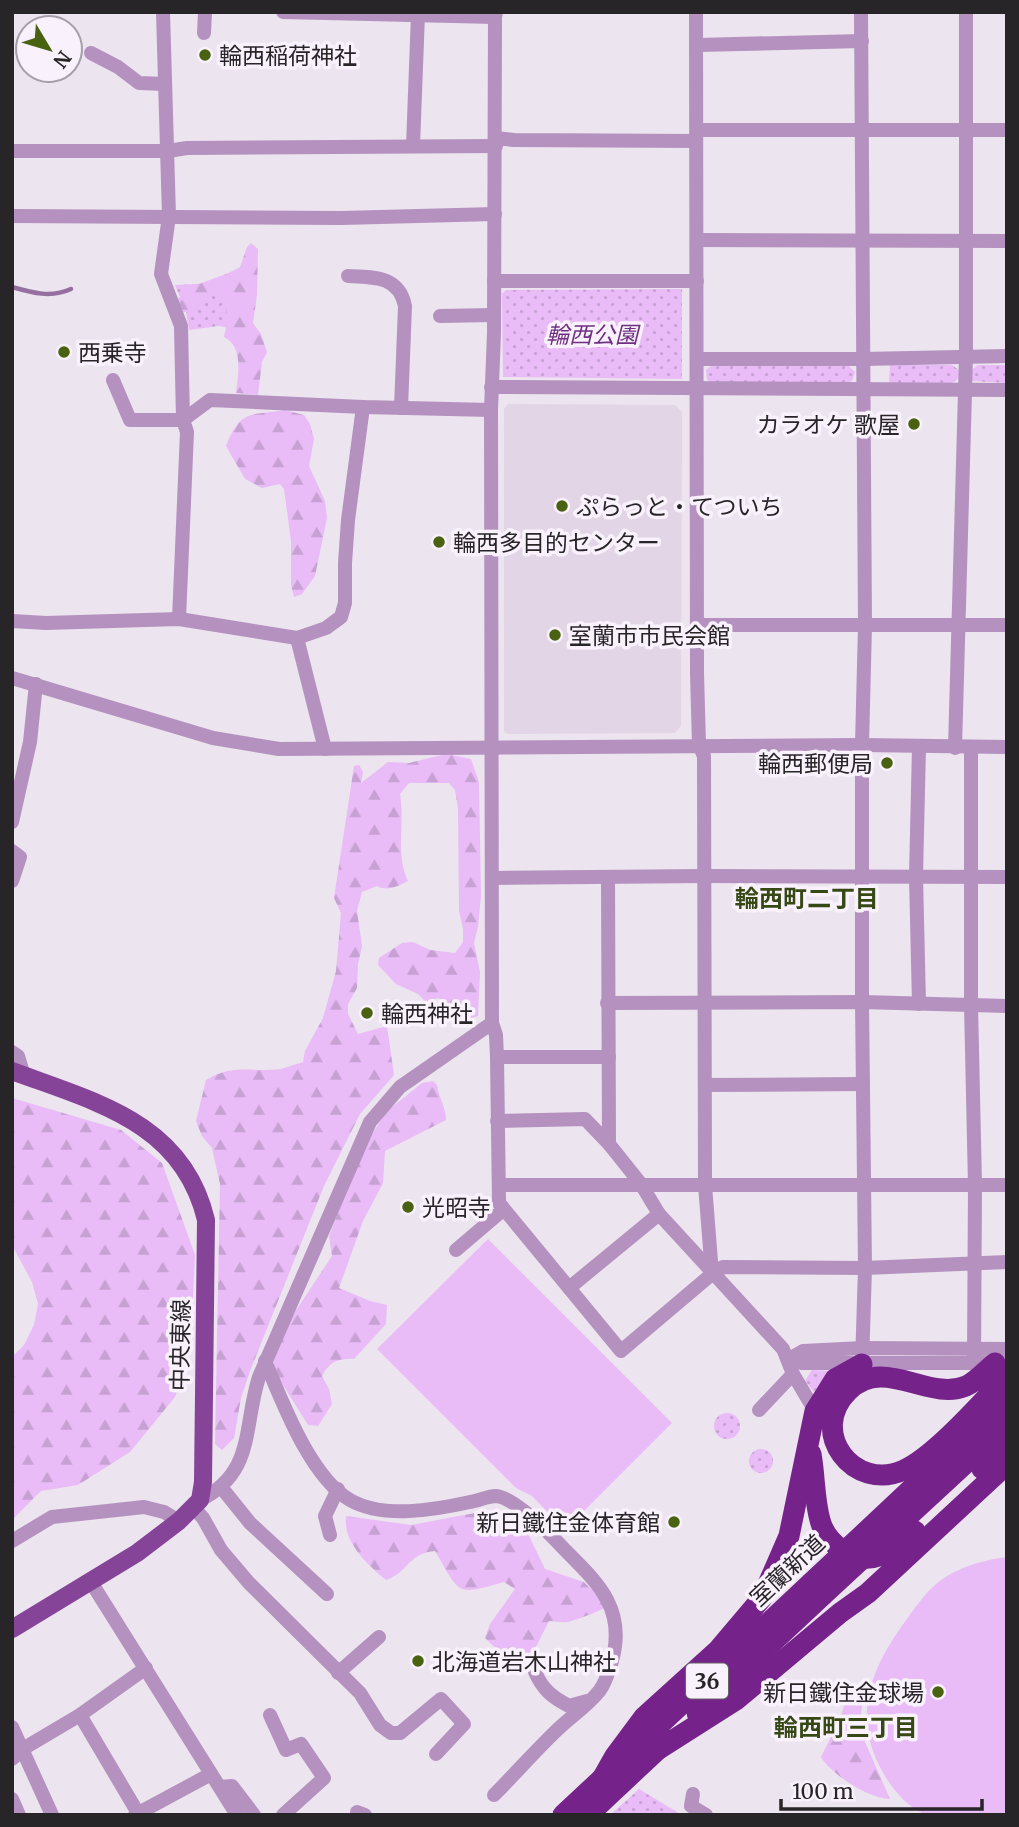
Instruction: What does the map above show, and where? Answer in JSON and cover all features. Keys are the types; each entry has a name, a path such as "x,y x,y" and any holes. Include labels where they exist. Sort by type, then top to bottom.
{"highway":[{"path":"601,1779 644,1717 718,1650 762,1598 789,1536 815,1411 835,1379 862,1356"},
{"path":"994,1360 984,1400 921,1459 904,1470 889,1475 874,1475 859,1470 846,1461 836,1446 831,1428 837,1406 848,1391 863,1381 878,1377 897,1378 953,1389 968,1385 994,1360"},
{"name":"室蘭新道","path":"659,1749 1007,1399"},
{"name":"室蘭新道","path":"601,1779 1007,1424"},
{"path":"810,1445 820,1523 836,1546 852,1557 865,1560 892,1550 1007,1446"},
{"path":"659,1749 736,1700 839,1613 868,1593 1002,1470"},
{"name":"36","path":"588,1815 659,1749"},
{"name":"36","path":"563,1815 601,1779"}],"main road":[{"name":"中央東線","path":"18,1074 119,1112 140,1123 173,1152 197,1191 206,1220 203,1482 197,1504"},
{"path":"12,1629 137,1553 197,1504"}],"street":[{"path":"163,12 169,216 161,274 181,326 183,420 187,432 180,619"},
{"path":"204,33 205,12"},
{"path":"283,12 495,15 494,315 491,387 492,1023 496,1035 497,1056 499,1203 503,1210 621,1351 723,1267 865,1268 1007,1262"},
{"path":"696,12 697,625 699,745 704,755 705,1185 712,1274"},
{"path":"861,12 865,625 862,744 865,1268 862,1356"},
{"path":"955,748 967,356 966,12"},
{"path":"413,146 418,14"},
{"path":"697,45 862,41"},
{"path":"91,53 118,66 139,83 164,84"},
{"path":"12,151 413,146 696,135 1007,130"},
{"path":"12,216 341,218 495,214"},
{"path":"697,240 1007,241"},
{"path":"348,276 384,279 403,295 405,306 401,408"},
{"path":"494,281 697,281"},
{"path":"440,316 494,315"},
{"path":"697,359 1007,356"},
{"path":"113,380 130,420 183,420 210,400 491,410"},
{"path":"491,387 1007,390"},
{"path":"12,621 46,623 180,619 297,638 326,628 341,617 345,603 348,520 363,407"},
{"path":"697,625 1007,625"},
{"path":"297,638 325,749"},
{"path":"12,678 212,738 256,747 295,750 862,744 1007,747"},
{"path":"12,822 30,742 36,684"},
{"path":"919,747 916,876 919,1004"},
{"path":"789,1359 802,1363 862,1356 994,1360 974,1262 971,748"},
{"path":"12,851 20,857 12,881"},
{"path":"608,877 609,1144"},
{"path":"492,878 1007,877"},
{"path":"607,1003 862,1002 1007,1006"},
{"path":"436,1754 464,1724 441,1699 400,1733 391,1733 380,1724 360,1693 249,1583 221,1550 197,1504 221,1487 244,1454 252,1397 265,1361 370,1122 400,1087 492,1023"},
{"path":"12,1052 18,1056 18,1074"},
{"path":"497,1056 609,1057"},
{"path":"705,1086 863,1084"},
{"path":"497,1121 585,1119 641,1184 659,1214 783,1349 793,1374 815,1411"},
{"path":"499,1185 1007,1185"},
{"path":"456,1250 503,1210"},
{"path":"569,1288 659,1214"},
{"path":"265,1361 292,1425 317,1466 347,1498 366,1508 386,1510 426,1509 495,1496 517,1506 566,1550 604,1591 617,1622 615,1650 600,1690 557,1729 494,1795"},
{"path":"759,1410 793,1374"},
{"path":"221,1487 250,1523 327,1594"},
{"path":"330,1535 325,1516 338,1489"},
{"path":"12,1541 52,1517 144,1507 164,1512 179,1521"},
{"path":"91,1582 237,1815"},
{"path":"338,1673 379,1637"},
{"path":"18,1754 80,1716 146,1668"},
{"path":"535,1672 547,1693 556,1699 569,1706 588,1701"},
{"path":"270,1715 286,1749 301,1744 324,1778 283,1815"},
{"path":"80,1716 136,1814 211,1774"},
{"path":"12,1727 18,1754 52,1815"},
{"path":"221,1787 232,1786 254,1815"},
{"path":"694,1794 691,1806 706,1815"},
{"path":"12,1799 19,1815"}],"shaded area":[{"path":"508,404 675,405 682,412 681,726 675,733 508,734 504,731 504,409"}],"green space":[{"path":"251,243 258,249 257,295 253,323 261,334 267,352 262,362 258,395 236,393 237,354 235,347 224,337 228,317 223,298 215,294 204,299 197,312 182,312 177,300 190,289 240,267"},
{"path":"235,282 239,329 218,326 189,330 186,311 175,285"},
{"name":"輪西公園","path":"682,289 682,379 503,377 502,294 506,290"},
{"path":"890,365 952,365 959,370 959,378 952,383 889,383"},
{"path":"978,365 1007,365 1007,383 972,381 970,371"},
{"path":"711,366 849,366 855,372 852,381 846,383 710,382 707,380 706,370"},
{"path":"285,410 304,415 310,424 314,439 309,466 325,501 327,518 315,576 302,594 294,597 291,585 291,541 284,489 280,484 262,488 245,479 226,446 236,426 248,416"},
{"path":"446,754 471,759 479,782 481,896 474,943 480,972 478,1016 469,1019 438,998 426,1002 418,994 396,984 378,965 379,958 402,943 413,942 430,950 455,953 463,942 459,911 458,809 455,790 449,783 409,783 400,794 402,861 408,881 393,888 377,886 362,892 357,911 362,946 357,988 348,1004 348,1014 358,1034 387,1026 394,1075 360,1114 324,1186 250,1371 241,1398 234,1438 222,1450 215,1444 220,1184 212,1148 202,1136 196,1121 206,1080 235,1070 281,1069 303,1062 305,1051 323,1018 336,971 341,913 334,898 354,766 359,765 363,772 361,783 388,762 409,763"},
{"path":"433,1081 437,1085 446,1120 385,1151 383,1183 363,1221 339,1288 387,1305 386,1324 354,1359 344,1359 328,1367 322,1376 329,1389 332,1404 318,1426 308,1425 275,1372 273,1358 287,1324 332,1256 329,1236 361,1152 386,1112 422,1083"},
{"path":"12,1098 121,1130 162,1163 195,1255 190,1352 175,1397 130,1452 78,1485 41,1491 12,1520 12,1357 24,1345 34,1325 38,1304 32,1282 12,1245"},
{"path":"488,1239 672,1423 565,1530 532,1496 516,1488 377,1349"},
{"path":"812,1370 831,1371 814,1392 805,1381"},
{"path":"727,1413 736,1417 740,1426 736,1435 727,1439 718,1435 714,1426 718,1417"},
{"path":"761,1449 770,1452 773,1461 770,1470 761,1473 752,1470 749,1461 752,1452"},
{"path":"496,1509 521,1519 545,1569 584,1582 605,1603 604,1608 576,1620 549,1621 537,1645 526,1658 504,1656 485,1638 490,1624 515,1589 504,1582 476,1589 461,1588 455,1584 435,1551 418,1556 400,1573 386,1580 352,1544 346,1526 346,1516 411,1525"},
{"name":"新日鐵住金球場","path":"1007,1557 1007,1815 928,1815 904,1800 882,1771 868,1730 870,1692 884,1655 919,1602 934,1586 968,1566"},
{"path":"851,1683 855,1683 864,1692 861,1714 865,1742 890,1799 872,1795 851,1784 833,1771 821,1757 840,1719"},
{"path":"639,1789 682,1815 610,1815"}],"waterway":[{"path":"12,287 49,294 71,289"}],"place":[{"name":"輪西稲荷神社","path":"205,55"},
{"name":"西乗寺","path":"64,352"},
{"name":"カラオケ 歌屋","path":"914,424"},
{"name":"ぷらっと・てついち","path":"562,506"},
{"name":"輪西多目的センター","path":"439,542"},
{"name":"室蘭市市民会館","path":"555,635"},
{"name":"輪西郵便局","path":"887,763"},
{"name":"輪西神社","path":"367,1013"},
{"name":"光昭寺","path":"408,1207"},
{"name":"新日鐵住金体育館","path":"674,1522"},
{"name":"北海道岩木山神社","path":"418,1661"},
{"name":"新日鐵住金球場","path":"938,1692"}],"district":[{"name":"輪西町二丁目","path":"807,898"},
{"name":"輪西町三丁目","path":"846,1727"}]}
